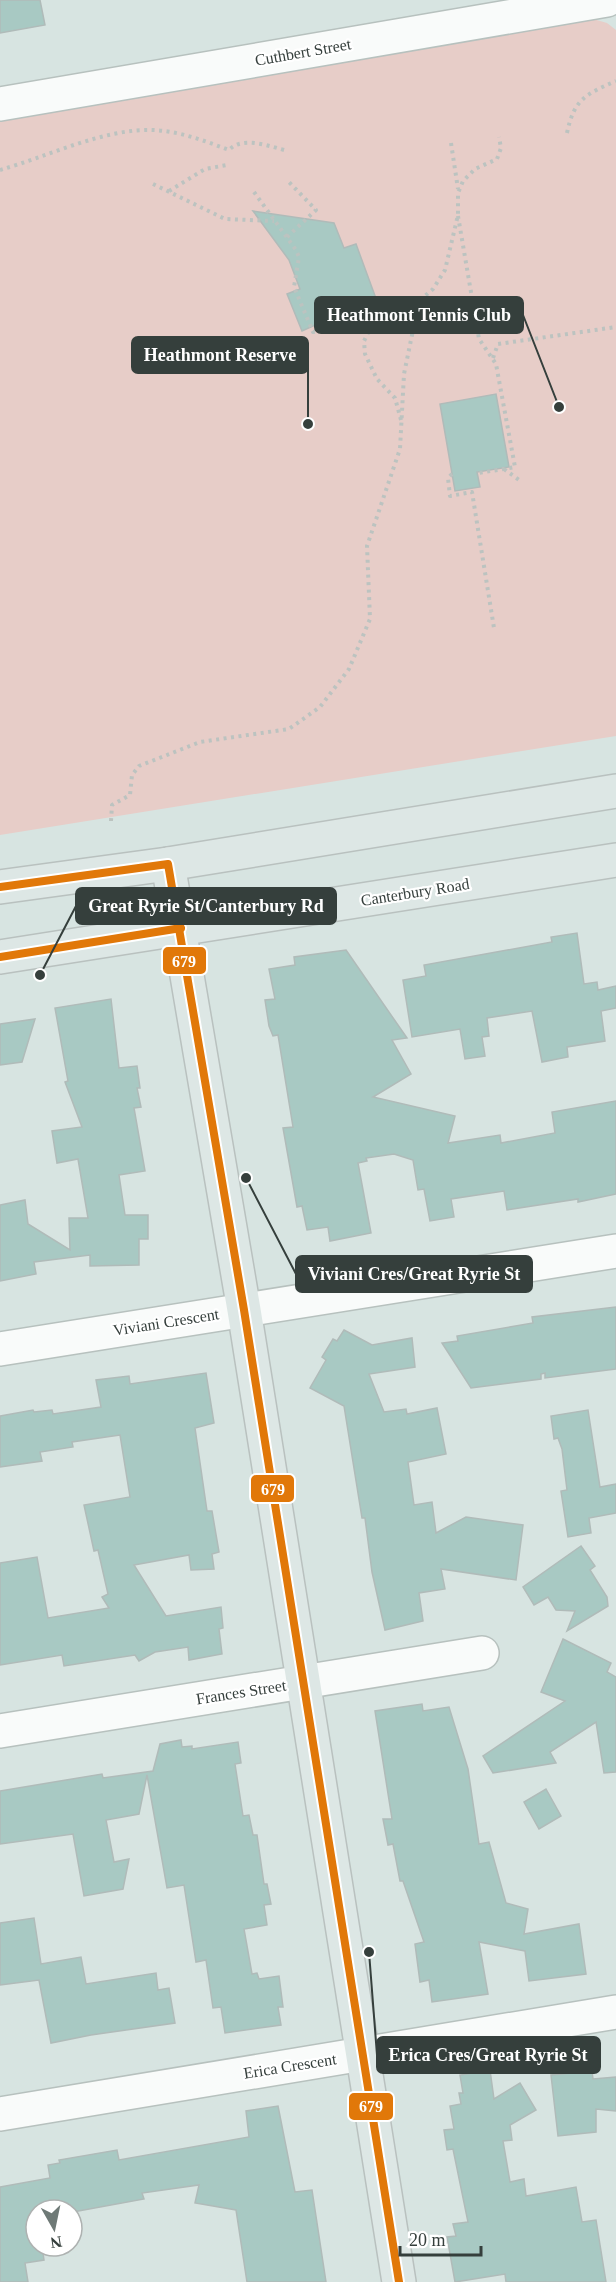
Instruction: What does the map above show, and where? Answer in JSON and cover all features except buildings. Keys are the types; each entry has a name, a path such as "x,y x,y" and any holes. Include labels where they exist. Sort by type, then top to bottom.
{"main road":[{"path":"0,887 168,864 616,791"},
{"name":"Canterbury Road","path":"0,957 616,860"},
{"path":"168,864 181,928 244,1310 399,2282"}],"street":[{"path":"607,0 616,16"},
{"name":"Cuthbert Street","path":"0,104 607,0"},
{"name":"Viviani Crescent","path":"0,1349 616,1251"},
{"name":"Frances Street","path":"0,1731 482,1653"},
{"name":"Erica Crescent","path":"0,2114 616,2012"}],"path":[{"path":"567,133 570,117 584,96 595,88 616,81"},
{"path":"0,170 135,130 165,131 202,140 229,150 235,145 255,143 288,150"},
{"path":"458,191 468,173 497,159 501,148 499,137"},
{"path":"451,143 458,191 458,215 479,339 496,364 515,467 480,473"},
{"path":"169,191 206,169 227,165"},
{"path":"286,237 316,210 287,180"},
{"path":"153,184 225,219 275,221"},
{"path":"254,192 299,257 294,287 314,332 372,325 419,301 434,289 443,275 458,215"},
{"path":"111,820 112,805 130,795 132,776 139,766 200,742 289,729 320,707 339,686 370,619 368,540 398,460 402,429 404,374 419,301"},
{"path":"351,329 362,320 362,309"},
{"path":"372,325 364,341 365,354 377,379 395,398 402,429"},
{"path":"492,359 498,345 616,327"},
{"path":"504,469 522,482"},
{"path":"452,474 448,478 450,496 472,492 494,628"}],"shaded area":[{"path":"593,19 607,23 616,30 616,736 0,835 0,113"}],"transit line":[{"name":"679","path":"0,887 168,864 244,1310 399,2282"},
{"name":"679","path":"0,957 181,928"}],"place":[{"name":"Heathmont Tennis Club","path":"559,407"},
{"name":"Heathmont Reserve","path":"308,424"},
{"name":"Great Ryrie St/Canterbury Rd","path":"40,975"},
{"name":"Viviani Cres/Great Ryrie St","path":"246,1178"},
{"name":"Erica Cres/Great Ryrie St","path":"369,1952"}]}
